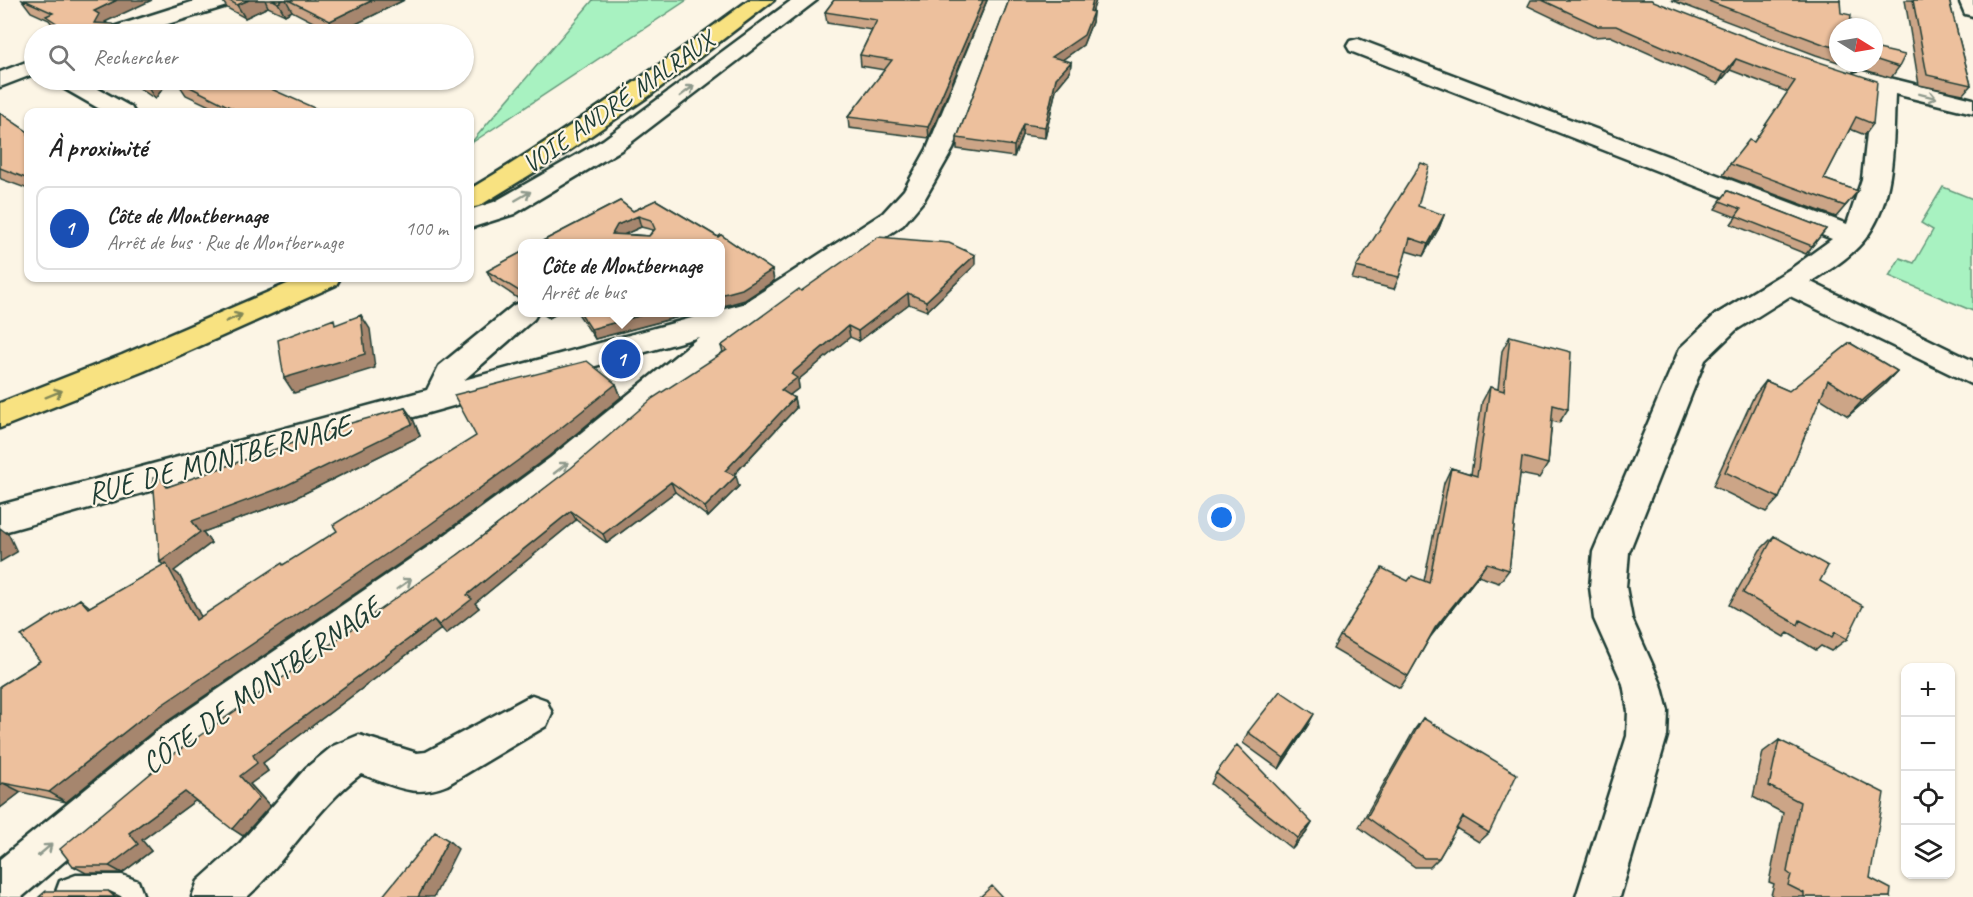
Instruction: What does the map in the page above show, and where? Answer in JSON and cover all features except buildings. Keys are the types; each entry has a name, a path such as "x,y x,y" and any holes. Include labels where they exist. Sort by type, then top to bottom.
{"main road":[{"name":"VOIE ANDRÉ MALRAUX","path":"474,176 619,86 738,0"},
{"name":"VOIE ANDRÉ MALRAUX","path":"474,198 558,147 632,97 763,0"},
{"path":"0,392 84,360 266,282"},
{"path":"0,416 133,363 317,282"}],"street":[{"path":"142,24 222,0"},
{"path":"474,218 504,208 612,145 807,0"},
{"name":"RUE DE MONTBERNAGE","path":"0,519 753,312 893,219 915,194 940,149 999,0"},
{"path":"1970,0 1973,9"},
{"path":"1358,46 1851,236"},
{"path":"0,80 24,70"},
{"path":"1842,72 1884,85 1973,106"},
{"path":"1598,897 1647,736 1648,711 1642,684 1613,619 1608,587 1611,552 1691,356 1703,339 1720,324 1788,284 1851,236 1866,216 1870,202 1884,85"},
{"path":"84,90 115,108"},
{"path":"1788,284 1973,374"},
{"name":"CÔTE DE MONTBERNAGE","path":"0,887 171,745 451,551 562,467 670,376 753,312"},
{"path":"439,399 450,374 518,317"},
{"path":"214,897 249,865 332,772 350,757 359,754 417,773 432,771 532,713"},
{"path":"76,897 122,897"}],"green space":[{"path":"593,0 687,0 474,141"},
{"path":"1943,187 1973,199 1973,311 1889,276 1900,258 1914,263 1933,230 1921,223"}],"place":[{"name":"Côte de Montbernage","path":"621,359"}]}
